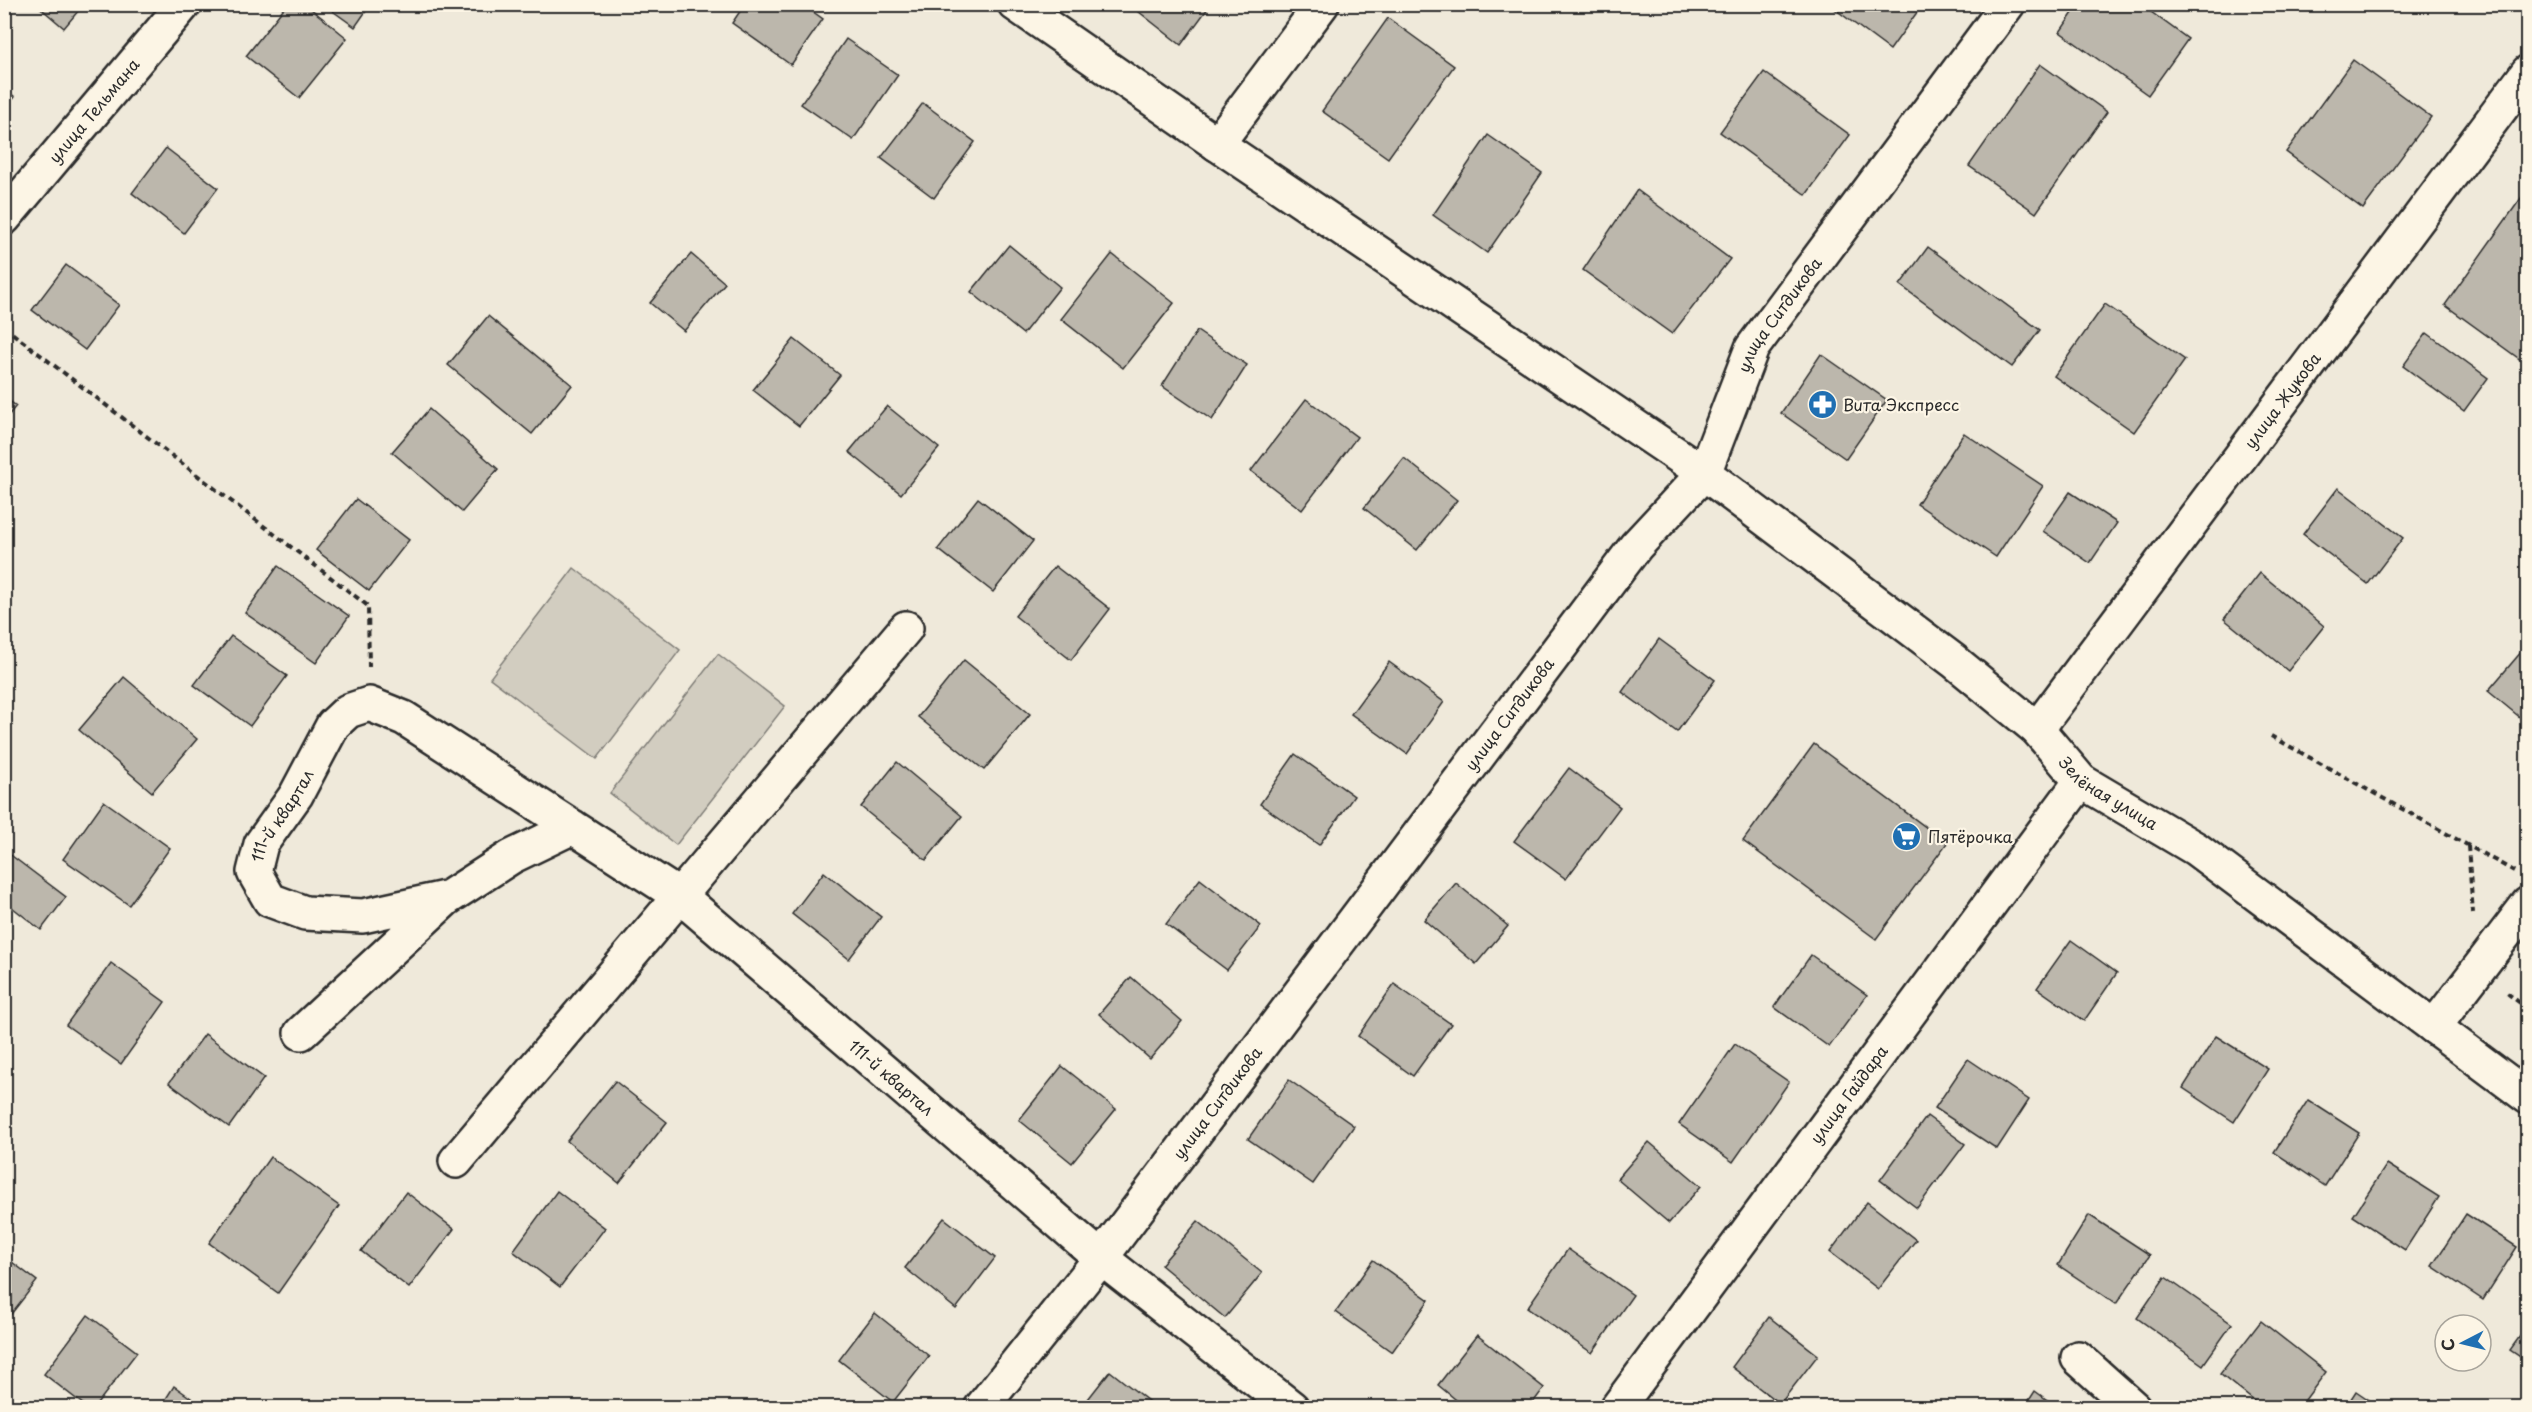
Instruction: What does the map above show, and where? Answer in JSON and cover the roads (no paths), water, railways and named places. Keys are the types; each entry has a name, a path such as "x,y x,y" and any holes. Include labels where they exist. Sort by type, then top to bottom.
{"street":[{"name":"улица Тельмана","path":"4,218 184,4"},
{"name":"Зелёная улица","path":"1015,4 1217,144 1704,473 1954,661 2037,729 2081,781 2196,849 2528,1097"},
{"path":"1217,144 1322,4"},
{"name":"улица Ситдикова","path":"981,1407 1101,1258 1636,546 1704,473 1752,348 2008,4"},
{"name":"улица Жукова","path":"2037,729 2528,72"},
{"path":"456,1161 906,628"},
{"name":"111-й квартал","path":"573,826 511,857 449,897 363,916 305,913 270,900 254,872 261,844 296,795 333,725 348,711 369,704 404,718 573,826 681,897 1101,1258 1293,1407"},
{"name":"улица Гайдара","path":"1617,1407 2081,781"},
{"path":"301,1033 449,897"},
{"path":"2434,1028 2528,904"},
{"path":"2078,1358 2134,1407"}],"place":[{"name":"Вита Экспресс","path":"1822,405"},
{"name":"Пятёрочка","path":"1907,837"}]}
